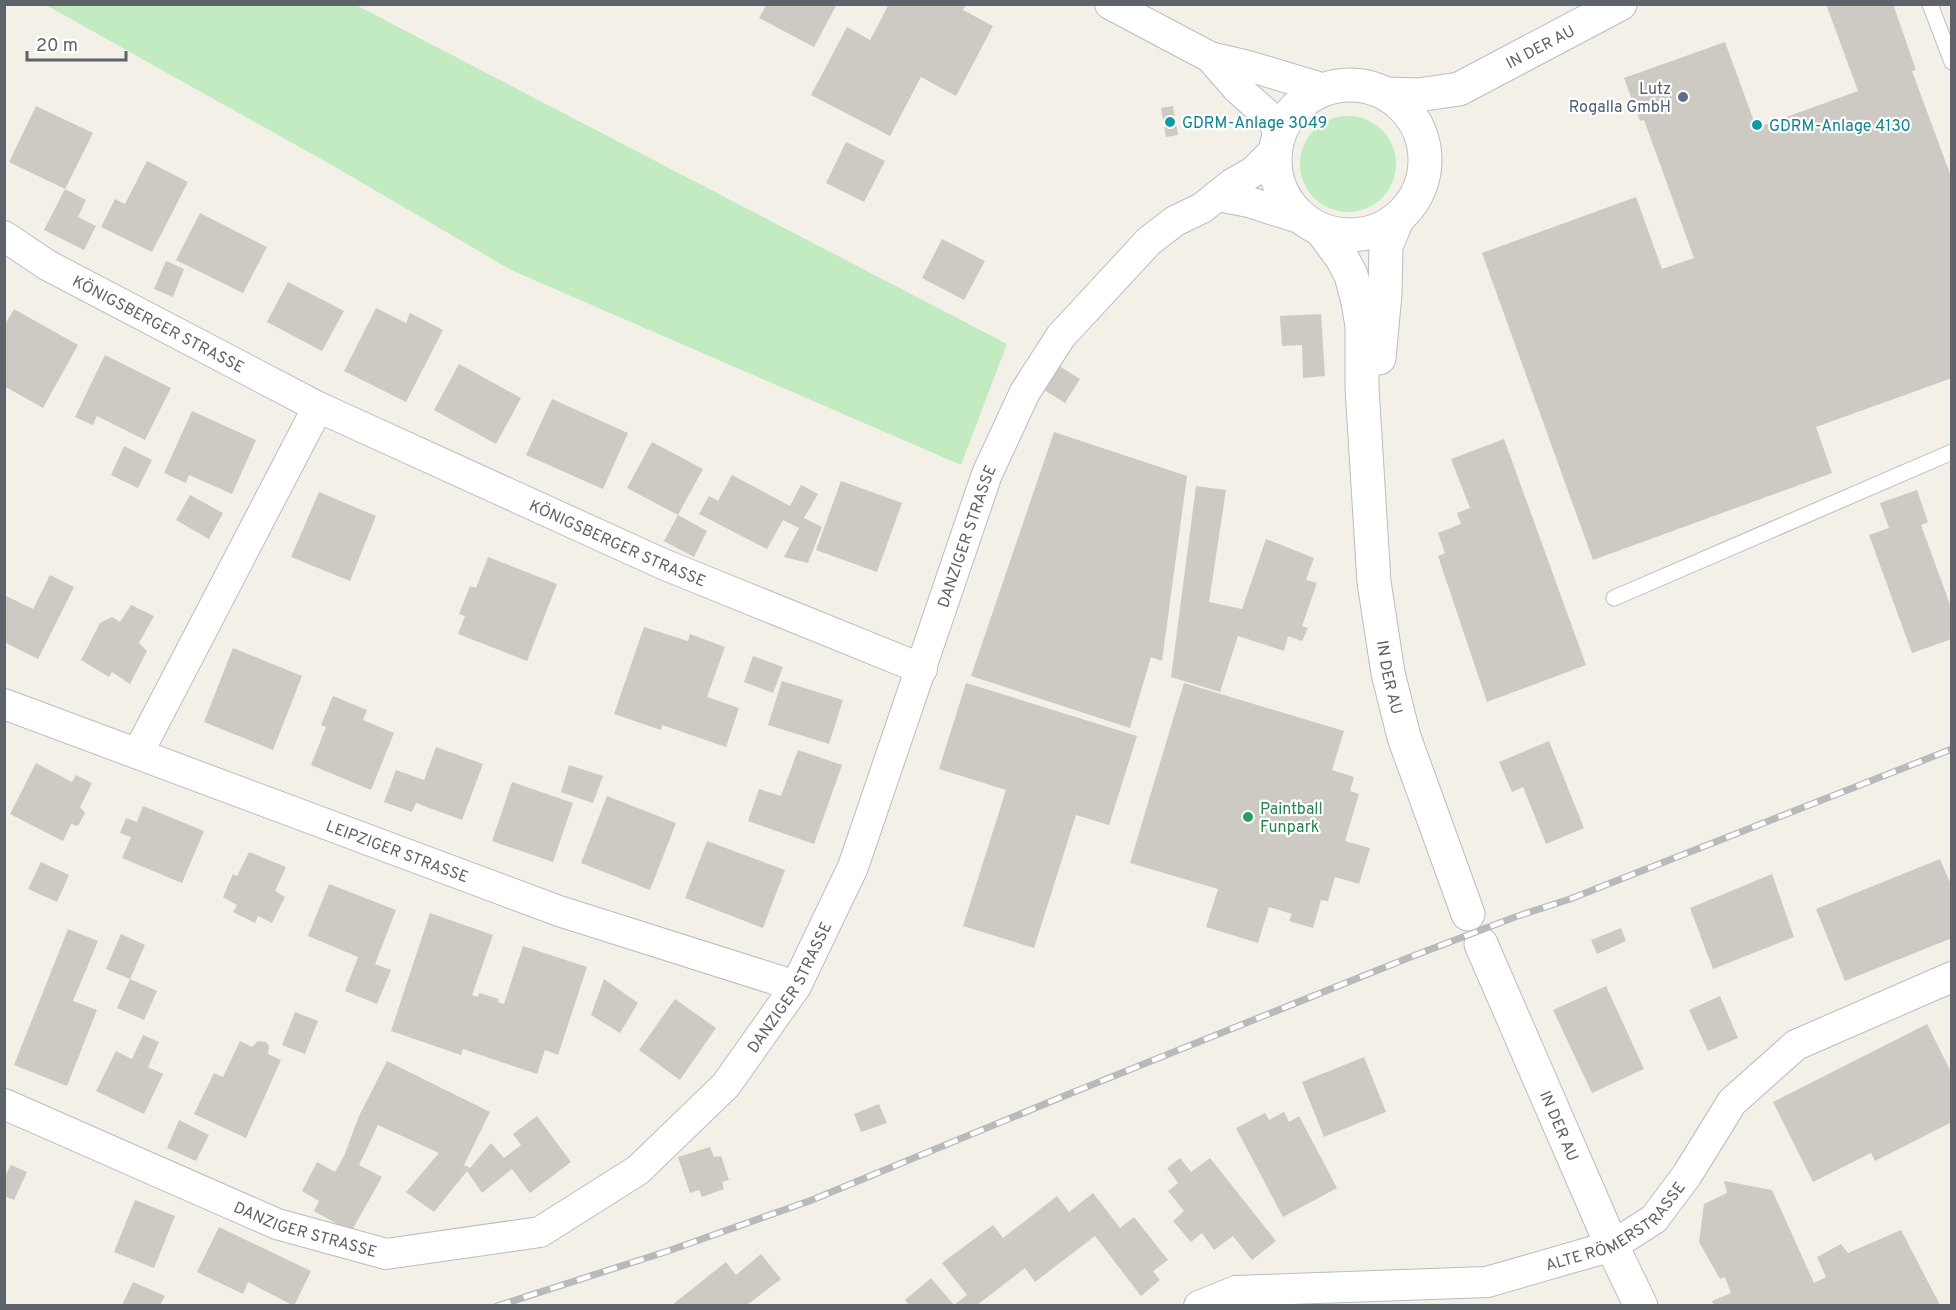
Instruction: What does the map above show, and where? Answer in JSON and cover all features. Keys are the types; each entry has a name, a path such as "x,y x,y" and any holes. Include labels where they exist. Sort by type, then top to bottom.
{"street":[{"path":"1110,4 1210,57 1325,89"},
{"name":"IN DER AU","path":"1423,138 1434,116 1459,89 1620,4"},
{"path":"1210,57 1237,88 1273,120 1277,142 1276,176 1286,200 1312,225"},
{"path":"1218,196 1249,202 1348,236 1374,233 1397,220 1413,204 1423,183 1426,160 1423,138 1415,120 1403,105 1387,94 1367,86 1346,85 1325,89 1306,99 1290,115 1277,142"},
{"name":"IN DER AU","path":"1387,94 1418,95 1459,89"},
{"name":"DANZIGER STRASSE","path":"4,1104 277,1224 386,1254 540,1232 638,1170 726,1085 796,986 854,867 987,474 1025,392 1061,336 1149,241 1175,221 1202,208 1253,172 1277,142"},
{"name":"IN DER AU","path":"1366,428 1375,391 1385,294 1386,246 1397,220"},
{"name":"IN DER AU","path":"1312,225 1342,258 1351,275 1358,302 1362,326 1362,388 1374,582 1388,673 1404,737 1468,914"},
{"name":"KÖNIGSBERGER STRASSE","path":"4,236 47,265 318,407 663,564 922,669"},
{"path":"138,753 318,407"},
{"name":"LEIPZIGER STRASSE","path":"4,704 559,911 796,986"},
{"name":"IN DER AU","path":"1481,944 1612,1246 1641,1305"},
{"name":"ALTE RÖMERSTRASSE","path":"1199,1305 1236,1291 1487,1282 1612,1246 1654,1219 1687,1175 1732,1102 1796,1045 1952,977"}],"lane":[{"path":"1930,4 1952,62"},
{"path":"1614,598 1952,452"}],"green space":[{"path":"46,5 356,5 1007,344 961,465 511,270 337,168"},
{"path":"1348,116 1366,120 1382,130 1392,146 1396,164 1392,182 1382,198 1366,208 1348,212 1330,208 1314,198 1304,182 1300,164 1304,146 1314,130 1330,120"}],"building":[{"path":"767,4 837,4 814,47 759,18"},
{"path":"889,4 966,4 963,10 993,26 956,96 921,77 890,136 811,95 847,27 870,40"},
{"path":"1826,4 1893,4 1916,70 1912,71 1952,179 1952,378 1816,427 1832,473 1593,560 1482,253 1636,197 1662,269 1694,258 1644,120 1640,121 1624,78 1725,42 1755,124 1758,123 1759,127 1858,91"},
{"path":"36,106 93,133 65,189 9,162"},
{"name":"GDRM-Anlage 3049","path":"1173,106 1178,135 1166,137 1161,108"},
{"path":"846,142 885,161 864,202 826,183"},
{"path":"147,161 188,182 152,252 101,227 115,199 125,204"},
{"path":"65,189 86,200 78,217 96,226 84,250 44,230"},
{"path":"200,213 267,247 243,293 176,260"},
{"path":"942,239 985,261 964,300 922,278"},
{"path":"166,261 184,269 173,297 154,289"},
{"path":"288,282 344,311 322,351 267,322"},
{"path":"376,308 406,323 410,313 443,330 406,402 344,371"},
{"path":"14,309 78,345 43,408 4,386 4,326"},
{"path":"1321,314 1325,376 1303,378 1302,345 1282,346 1280,316"},
{"path":"105,355 171,388 145,440 97,416 93,425 75,417"},
{"path":"459,364 521,398 496,444 434,410"},
{"path":"1056,364 1080,379 1065,403 1041,388"},
{"path":"552,399 628,433 603,489 526,455"},
{"path":"192,411 256,440 232,494 189,475 186,483 164,473"},
{"path":"1054,432 1187,476 1162,661 1151,657 1130,728 971,676"},
{"path":"1504,439 1586,665 1487,702 1438,556 1445,553 1438,533 1461,524 1457,513 1470,508 1451,459"},
{"path":"652,442 703,469 678,515 627,488"},
{"path":"124,446 152,460 138,488 111,475"},
{"path":"732,475 790,506 801,485 818,494 804,518 822,527 808,563 784,557 799,528 783,520 767,549 699,514 709,496 718,501"},
{"path":"841,481 902,503 877,572 816,550"},
{"path":"1196,486 1226,490 1209,602 1242,609 1266,539 1314,558 1306,580 1317,583 1302,626 1308,628 1302,641 1288,636 1284,651 1238,636 1220,692 1171,677"},
{"path":"1917,490 1928,522 1921,525 1952,610 1952,639 1912,653 1869,535 1889,528 1880,503"},
{"path":"319,492 376,516 350,581 291,557"},
{"path":"190,495 223,513 209,539 176,520"},
{"path":"678,515 707,531 694,557 664,541"},
{"path":"488,557 557,584 527,661 458,634 465,616 459,614 470,586 476,588"},
{"path":"50,575 74,587 38,659 4,642 4,595 33,609"},
{"path":"131,605 154,616 139,643 147,651 130,684 112,672 109,677 81,660 100,623 112,617 120,622"},
{"path":"644,627 688,641 690,634 725,647 707,697 739,708 726,747 662,725 661,730 614,714"},
{"path":"233,648 302,676 273,750 204,722"},
{"path":"753,656 783,667 773,693 744,682"},
{"path":"782,681 843,700 829,744 768,725"},
{"path":"966,683 1137,736 1109,825 1076,815 1034,948 963,926 1006,790 939,769"},
{"name":"Paintball Funpark","path":"1184,683 1344,731 1332,770 1354,777 1350,791 1359,794 1345,841 1370,848 1359,884 1335,877 1328,901 1321,900 1313,928 1289,921 1292,914 1269,907 1258,943 1206,927 1218,889 1130,863"},
{"path":"333,696 367,710 363,720 394,733 371,790 311,765 326,727 321,725"},
{"path":"1549,741 1584,828 1546,844 1523,787 1512,792 1499,762"},
{"path":"436,747 483,764 462,820 416,803 412,812 384,802 396,770 424,780"},
{"path":"798,750 842,765 814,844 748,821 759,789 781,796"},
{"path":"36,763 72,782 76,775 92,783 80,807 85,813 78,826 71,824 63,841 10,814"},
{"path":"569,765 603,776 593,803 561,792"},
{"path":"512,782 573,803 553,862 492,841"},
{"path":"607,796 676,823 650,890 581,863"},
{"path":"143,806 204,831 182,883 122,858 131,837 120,833 126,818 137,822"},
{"path":"707,841 785,870 763,928 685,898"},
{"path":"249,852 286,867 275,891 285,897 272,923 258,916 255,923 233,912 237,905 223,897 233,874 237,876"},
{"path":"1940,859 1952,887 1952,938 1845,981 1816,909"},
{"path":"41,862 69,875 57,902 28,889"},
{"path":"1772,874 1794,937 1713,969 1690,908"},
{"path":"329,884 396,910 375,964 391,970 377,1004 345,991 358,957 308,936"},
{"path":"430,913 493,935 472,995 478,997 479,993 499,999 498,1002 504,1004 523,946 587,967 558,1055 545,1050 537,1074 463,1049 461,1055 391,1031"},
{"path":"1621,928 1626,941 1597,954 1591,940"},
{"path":"68,929 98,941 73,1001 97,1010 67,1086 14,1065"},
{"path":"121,934 145,945 130,979 106,969"},
{"path":"130,979 157,991 144,1020 117,1008"},
{"path":"604,979 638,1003 620,1033 591,1015"},
{"path":"1606,986 1644,1069 1592,1093 1553,1010"},
{"path":"1720,996 1738,1038 1708,1051 1689,1010"},
{"path":"675,999 716,1028 680,1080 639,1050"},
{"path":"295,1012 318,1021 305,1054 282,1045"},
{"path":"1927,1024 1952,1074 1952,1122 1875,1161 1871,1153 1813,1182 1773,1102"},
{"path":"143,1035 159,1042 148,1067 163,1074 144,1114 96,1091 116,1051 132,1059"},
{"path":"240,1041 252,1047 258,1041 266,1042 269,1046 268,1054 281,1060 246,1138 194,1114 214,1073 223,1077"},
{"path":"1364,1057 1386,1112 1324,1137 1302,1082"},
{"path":"387,1061 490,1112 464,1165 470,1168 491,1143 504,1158 521,1145 513,1134 537,1116 571,1162 530,1193 512,1169 482,1193 467,1171 434,1212 406,1192 439,1153 378,1125 359,1165 382,1177 351,1232 314,1211 319,1201 302,1191 317,1162 335,1172 344,1156 359,1116"},
{"path":"879,1104 887,1123 861,1132 854,1114"},
{"path":"1284,1112 1289,1122 1299,1116 1337,1188 1283,1217 1236,1128 1265,1113 1269,1120"},
{"path":"179,1120 209,1135 196,1161 167,1148"},
{"path":"710,1147 714,1157 721,1156 729,1180 722,1182 724,1189 702,1197 699,1190 690,1193 678,1157"},
{"path":"1180,1158 1191,1172 1210,1158 1276,1241 1252,1260 1233,1236 1214,1250 1202,1233 1191,1242 1173,1221 1184,1211 1168,1191 1178,1183 1167,1168"},
{"path":"11,1165 27,1172 14,1200 4,1196 4,1178"},
{"path":"1724,1181 1772,1190 1814,1283 1826,1277 1817,1257 1841,1244 1848,1253 1901,1230 1940,1305 1714,1305 1712,1301 1731,1293 1725,1277 1720,1279 1699,1242 1704,1204 1727,1193"},
{"path":"1093,1193 1120,1228 1134,1217 1168,1260 1153,1271 1160,1280 1141,1296 1095,1236 1035,1282 1025,1268 977,1305 954,1305 967,1295 942,1263 993,1225 1003,1238 1057,1196 1069,1212"},
{"path":"135,1200 175,1216 154,1268 114,1252"},
{"path":"219,1227 311,1271 294,1306 248,1282 243,1294 197,1272"},
{"path":"761,1254 781,1279 747,1305 672,1305 726,1262 736,1275"},
{"path":"931,1278 954,1305 909,1305 905,1300"},
{"path":"133,1282 165,1296 160,1305 122,1305"}],"railway":[{"path":"497,1306 668,1251 812,1200 1408,958 1515,917 1570,899 1952,749"}],"place":[{"name":"Lutz Rogalla GmbH","path":"1683,97"},
{"name":"GDRM-Anlage 3049","path":"1170,122"},
{"name":"GDRM-Anlage 4130","path":"1757,125"},
{"name":"Paintball Funpark","path":"1248,817"}]}
